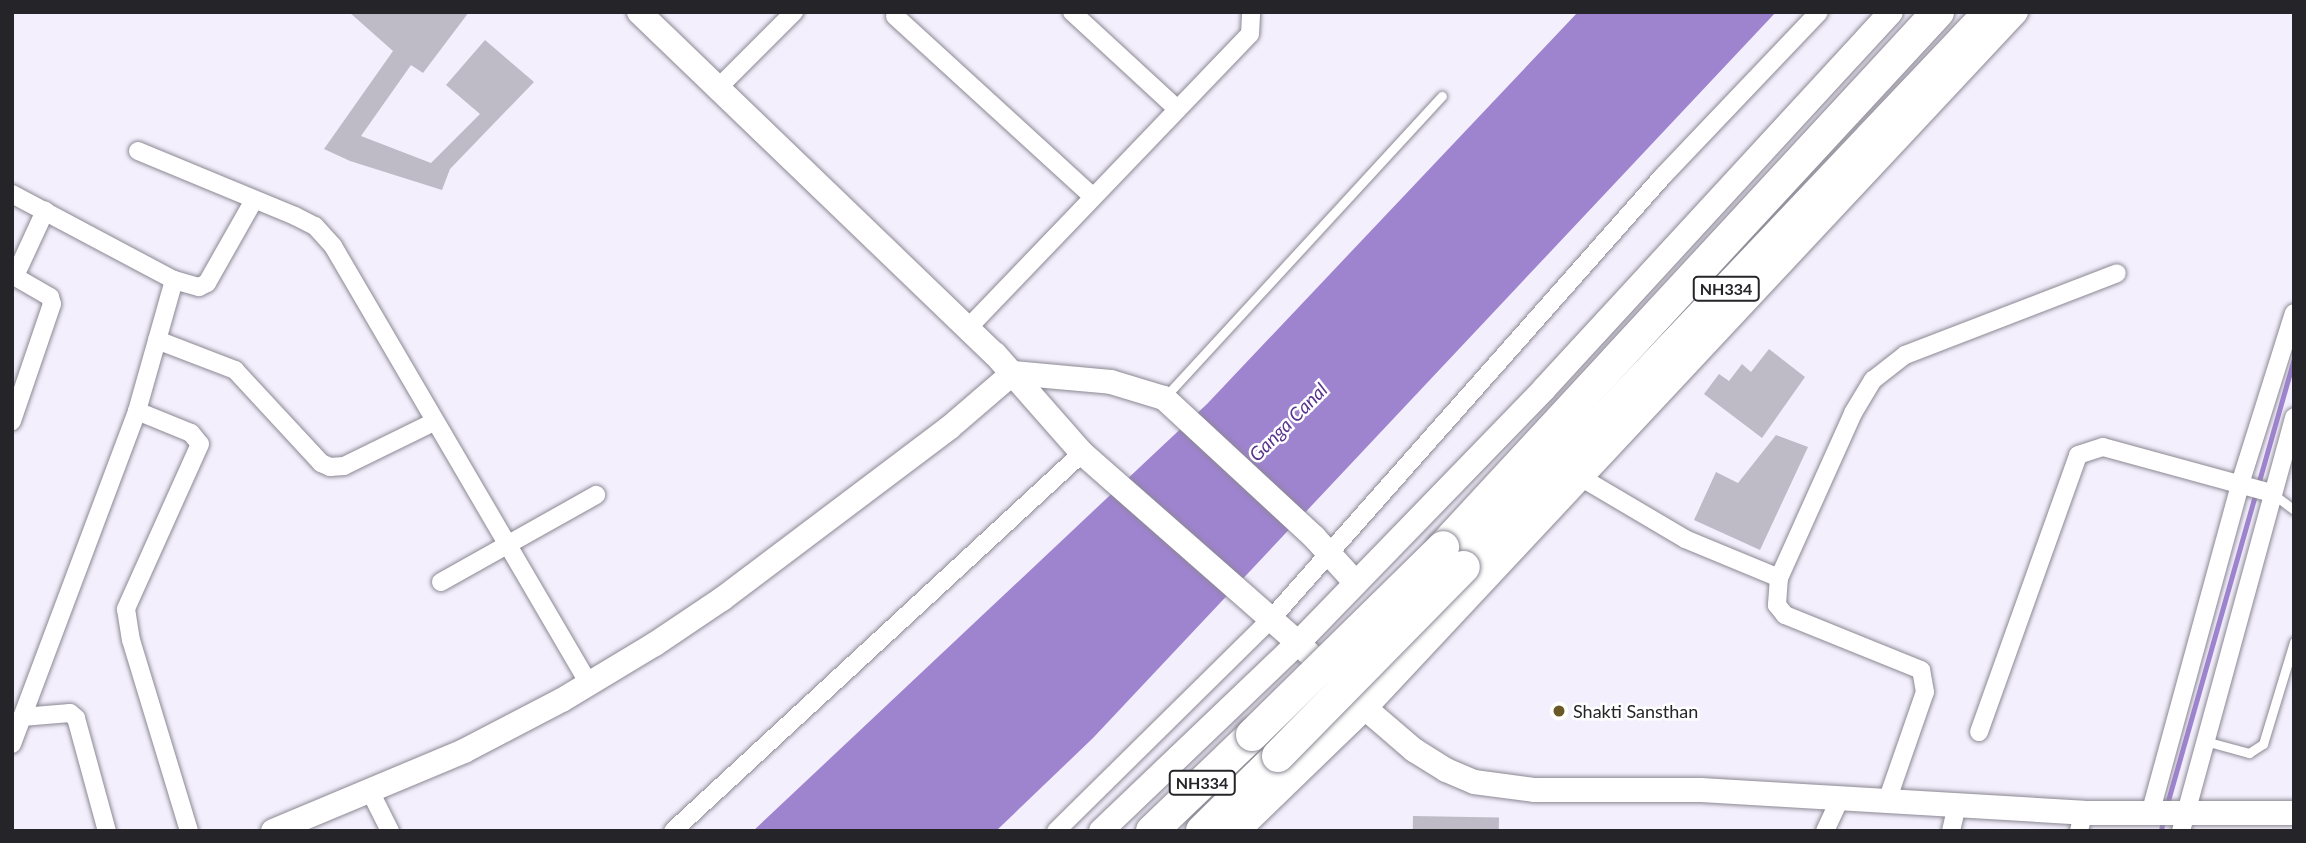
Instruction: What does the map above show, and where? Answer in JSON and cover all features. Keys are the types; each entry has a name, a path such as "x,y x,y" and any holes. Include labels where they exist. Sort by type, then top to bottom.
{"highway":[{"name":"NH334","path":"1202,831 1278,756 1938,12"},
{"name":"NH334","path":"1152,831 1252,735 1454,557 1990,12"}],"street":[{"path":"639,12 720,86 968,328 1013,373 1082,453 1250,600 1414,750 1474,782 1535,790 1701,790 1957,804 2081,822 2150,814 2183,822 2294,813"},
{"path":"720,86 794,12"},
{"path":"1072,12 1177,109"},
{"path":"968,328 1250,34 1251,12"},
{"path":"1056,831 1271,619 1322,546 1819,12"},
{"path":"1101,831 1298,643 1544,389 1891,12"},
{"path":"1238,831 1365,708 2016,12"},
{"path":"895,16 1092,196"},
{"path":"138,151 315,226 333,246 507,548 588,682"},
{"path":"12,194 174,280 199,287 207,283 254,200"},
{"path":"12,421 52,304 50,297 13,275 45,211"},
{"path":"1887,801 1925,692 1921,670 1785,615 1777,605 1779,578 1853,413 1873,380 1905,355 2117,273"},
{"path":"12,744 137,411 174,280"},
{"path":"2183,822 2205,741 2294,313"},
{"path":"157,340 235,370 321,463 330,467 344,466 434,422"},
{"path":"273,831 464,751 588,682 722,599 949,428 1013,373 1111,382 1171,403 1322,546 1356,583"},
{"path":"137,411 191,433 200,444 126,610 126,625 188,831"},
{"path":"2150,814 2256,489 2294,417"},
{"path":"1979,732 2078,456 2103,447 2256,489"},
{"path":"673,831 1082,453"},
{"path":"1582,478 1685,539 1779,578"},
{"path":"440,582 507,548 596,495"},
{"path":"22,718 70,713 76,718 107,831"},
{"path":"370,791 390,831"},
{"path":"1825,831 1840,799"},
{"path":"1951,831 1957,804"}],"lane":[{"path":"1171,403 1442,96"},
{"path":"2256,489 2294,510"},
{"path":"2205,741 2249,753 2263,744 2294,642"}],"water":[{"name":"Ganga Canal","path":"1578,12 1776,12 1093,738 996,831 753,831 1207,404"}],"building":[{"path":"349,12 469,12 423,73 411,65 361,136 431,163 480,114 446,85 485,40 534,82 450,169 442,190 350,161 324,149 393,51"},
{"path":"1769,349 1805,377 1762,438 1704,394 1719,374 1729,381 1742,364 1751,372"},
{"path":"1776,435 1808,447 1760,550 1694,520 1716,472 1738,483"},
{"path":"1413,816 1499,818 1499,831 1413,831"}],"waterway":[{"path":"2167,804 2294,358"},
{"path":"2161,831 2162,825"}],"place":[{"name":"Shakti Sansthan","path":"1559,711"}]}
